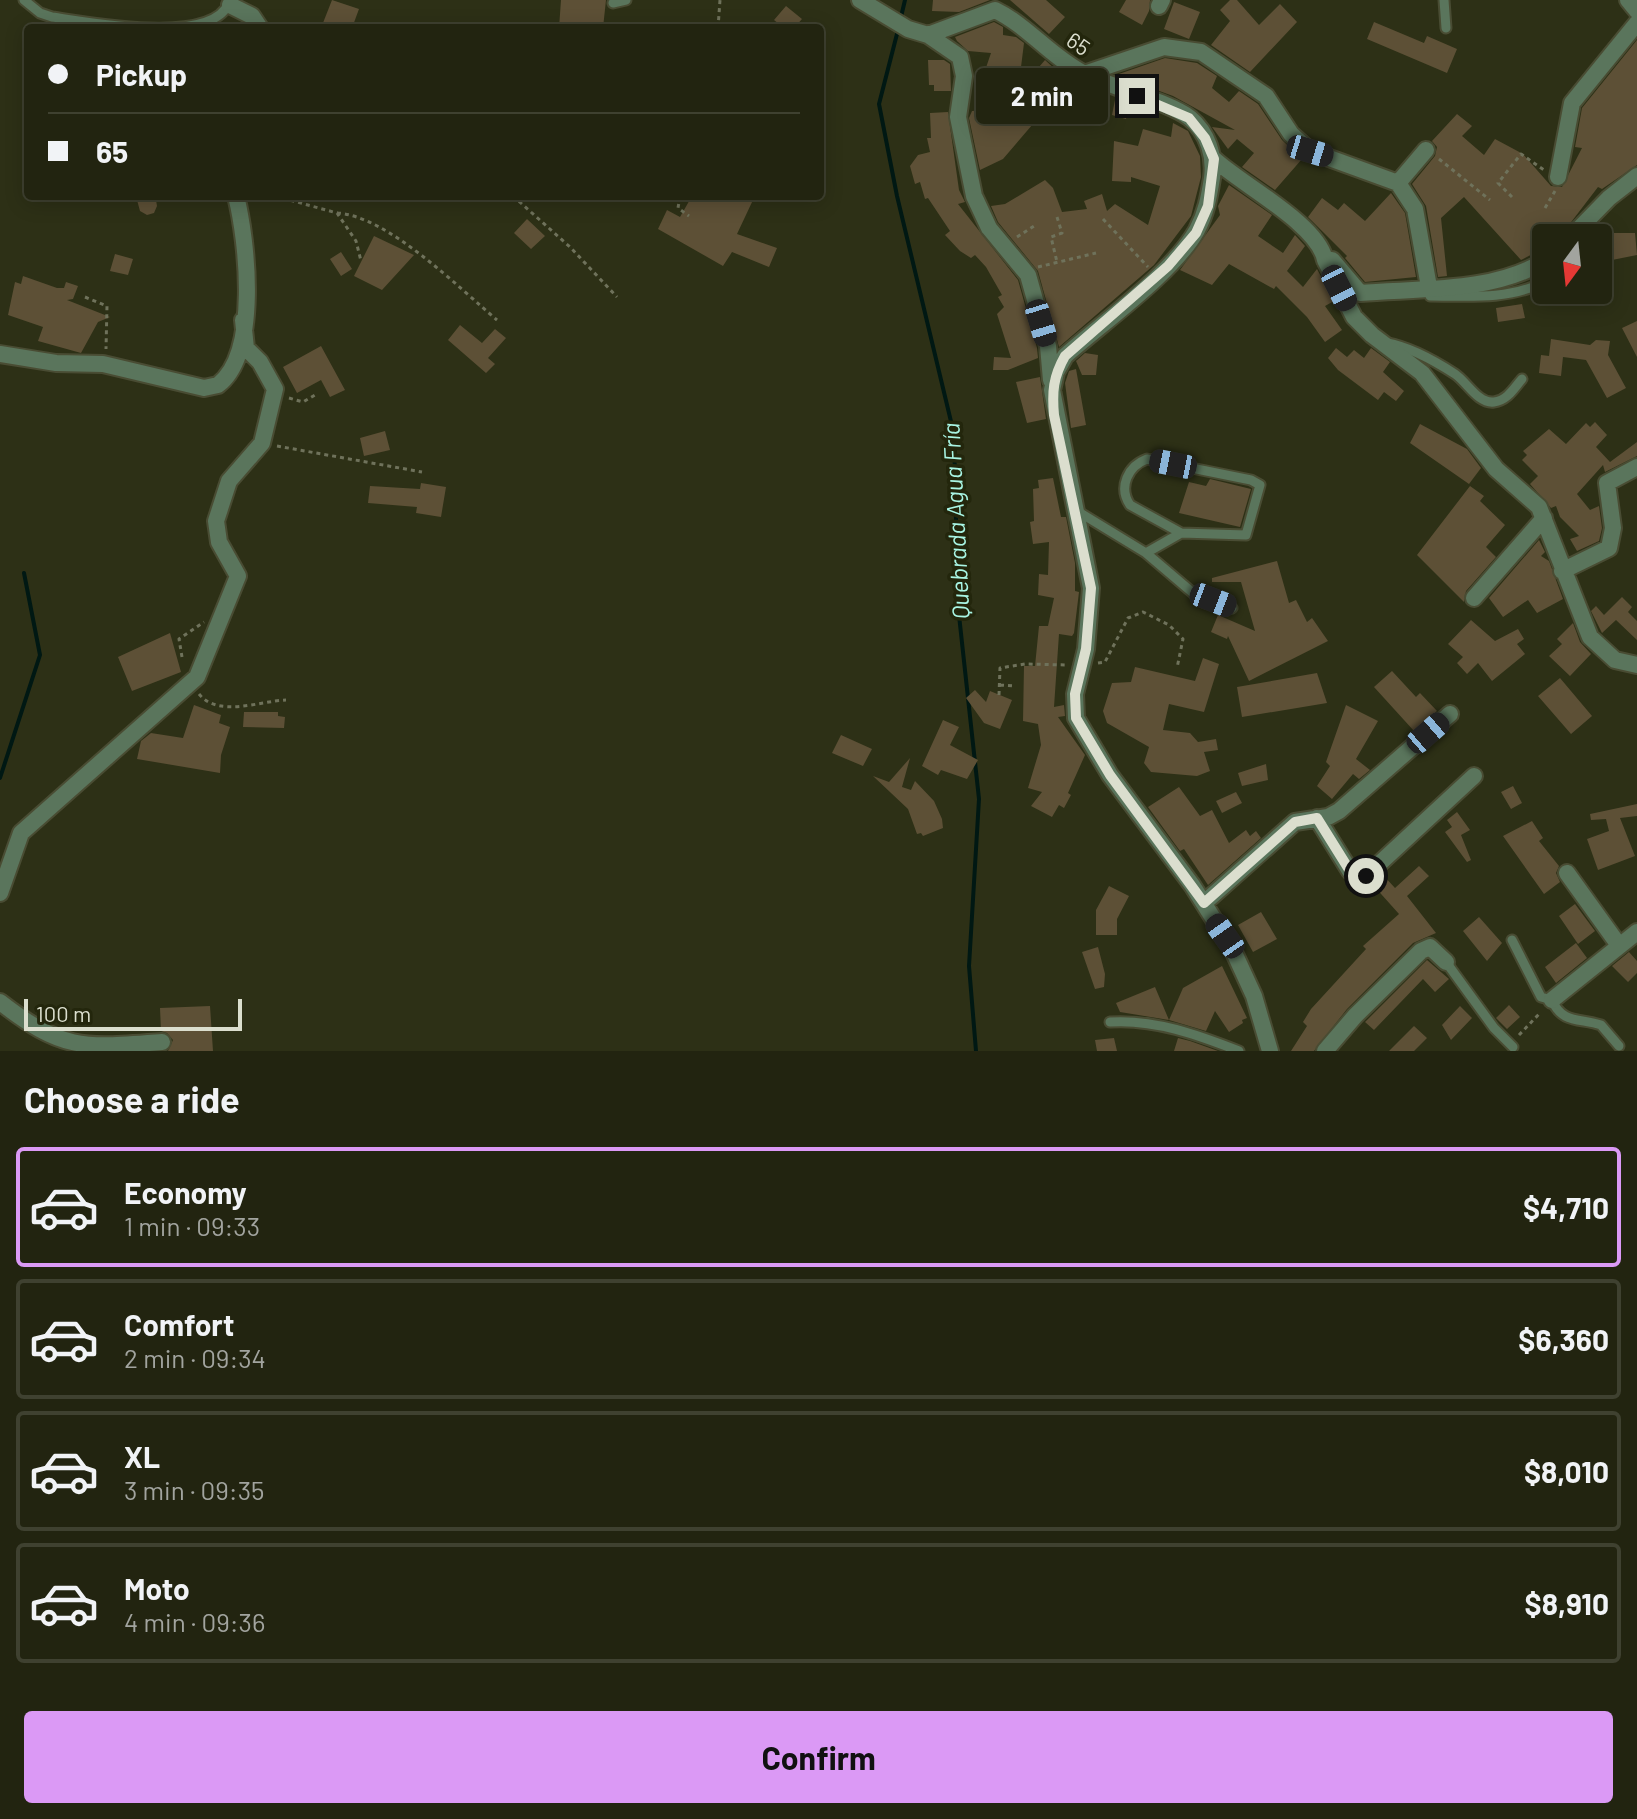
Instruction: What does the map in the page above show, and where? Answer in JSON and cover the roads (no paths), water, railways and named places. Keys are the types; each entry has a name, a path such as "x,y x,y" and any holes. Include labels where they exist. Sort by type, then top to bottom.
{"street":[{"path":"860,0 908,29 928,35 960,57 964,76 958,117 971,182 984,219 1024,271 1033,290 1048,346 1052,390 1091,588 1082,668 1074,707 1080,728 1204,903 1246,974 1270,1051"},
{"path":"1628,0 1637,11"},
{"path":"228,2 252,16 257,24"},
{"name":"65","path":"928,35 998,5 1059,58 1084,74 1189,118 1205,138 1214,159"},
{"path":"1558,177 1572,103 1584,84 1637,23"},
{"path":"1084,74 1164,47 1201,52 1266,96 1291,134 1310,151 1398,183 1415,209 1429,287"},
{"path":"1398,183 1426,150"},
{"path":"1052,390 1056,372 1065,356 1162,271 1196,233 1208,206 1214,159"},
{"path":"1214,159 1306,230 1323,249 1325,260 1354,317 1422,373 1496,469 1539,507 1590,637 1615,660 1637,665"},
{"path":"1584,224 1637,176"},
{"path":"0,354 56,363 103,364 179,383 213,387 225,380 234,361 243,320 248,272 245,234 237,200"},
{"path":"1325,260 1332,260 1360,293 1502,279 1532,269"},
{"path":"0,893 21,833 194,679 208,657 238,576 215,532 223,493 262,443 274,392 270,377 246,348 243,320"},
{"path":"1562,571 1609,548 1613,528 1607,483 1637,467"},
{"path":"1474,598 1544,518"},
{"path":"1204,903 1295,822 1339,811 1450,714"},
{"path":"1317,818 1350,871 1366,876 1474,776"},
{"path":"1567,873 1618,944"},
{"path":"1552,1000 1603,961 1618,944 1637,932"},
{"path":"1325,1051 1355,1016 1421,951 1430,947 1446,962"},
{"path":"0,1002 39,1034 80,1048 162,1042"}],"lane":[{"path":"24,0 40,13 52,17 99,24"},
{"path":"613,3 626,0"},
{"path":"1444,0 1446,28"},
{"path":"186,24 216,19 228,2"},
{"path":"1360,293 1493,296 1520,293 1532,288"},
{"path":"1384,342 1404,346 1456,375 1483,400 1493,403 1506,398 1522,379"},
{"path":"1146,553 1181,533 1246,535 1260,485 1251,480 1147,459 1136,463 1131,468 1124,490 1130,505 1181,533"},
{"path":"1074,509 1146,553 1164,572 1193,593 1232,608"},
{"path":"1512,940 1541,997 1552,1000 1556,1011 1567,1019 1601,1025 1619,1046"},
{"path":"1446,962 1494,1028 1513,1047"},
{"path":"1110,1022 1153,1024 1197,1034 1239,1051"}],"waterway":[{"name":"Quebrada Agua Fría","path":"901,17 905,0"},
{"name":"Quebrada Agua Fría","path":"898,30 879,104 897,196 954,434 958,606 979,799 969,966 976,1051"},
{"path":"0,778 40,655 24,573"}]}
